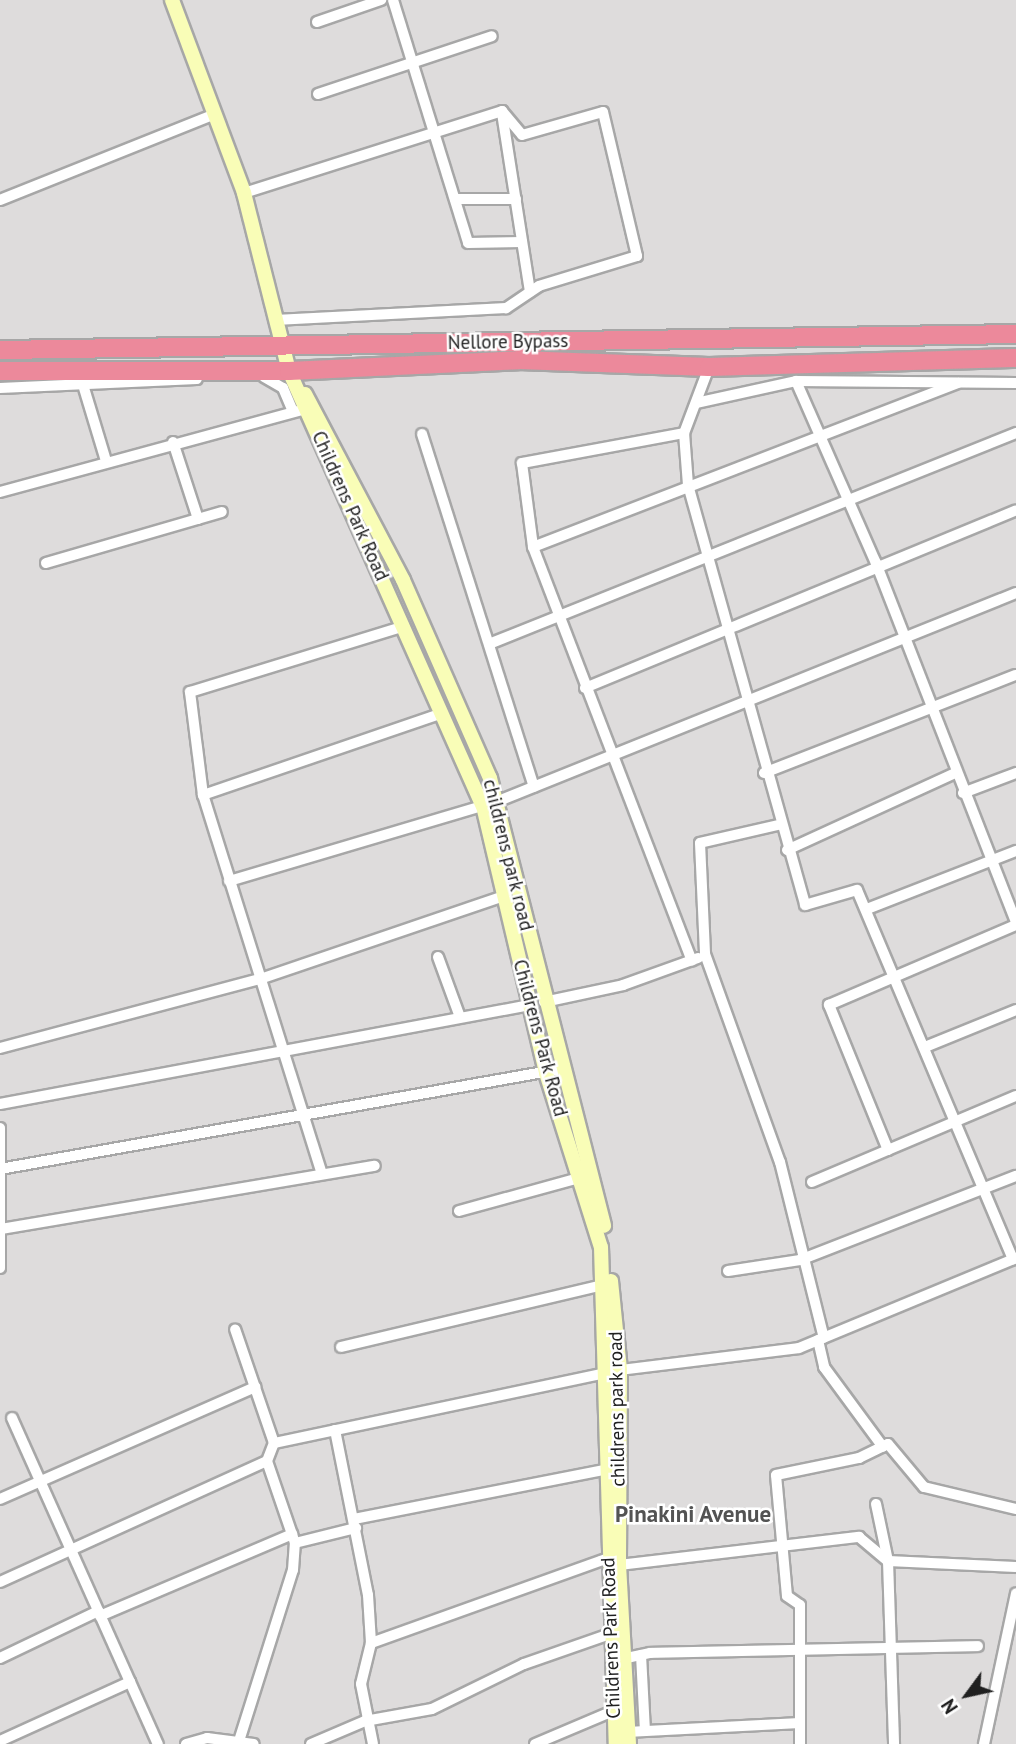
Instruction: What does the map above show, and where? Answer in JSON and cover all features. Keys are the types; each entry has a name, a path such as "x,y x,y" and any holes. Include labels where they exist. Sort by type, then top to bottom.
{"highway":[{"name":"Nellore Bypass","path":"0,350 1016,334"},
{"name":"Nellore Bypass","path":"0,370 289,371 519,360 709,368 1016,358"}],"street":[{"name":"childrens park road","path":"172,0 244,193 282,347 304,409 451,680 490,804 553,1071 608,1240 613,1372 613,1498 619,1545 613,1561"},
{"path":"317,22 381,0"},
{"path":"394,0 468,243 522,242"},
{"path":"318,94 412,60 492,36"},
{"path":"244,193 502,111"},
{"path":"502,111 530,292"},
{"path":"275,320 506,308 530,292 637,256 603,112 522,135 502,111"},
{"path":"0,200 215,114"},
{"path":"455,199 516,199"},
{"path":"274,1443 613,1372 799,1348 1015,1258 954,1123 897,977 857,890 805,905 778,825 688,485 684,433 709,368"},
{"path":"0,388 85,388 260,376 283,388 304,409"},
{"path":"696,403 796,381 1016,383"},
{"path":"796,381 822,433 876,564 900,639 1016,924 829,1005 888,1150"},
{"path":"533,547 822,433 959,383"},
{"path":"85,388 106,461"},
{"path":"0,492 173,442 304,409"},
{"name":"Childrens Park Road","path":"304,409 442,713 490,804 504,896 537,1003"},
{"path":"684,433 522,463 533,547 559,621 692,961"},
{"path":"489,644 559,621 707,555 1016,433"},
{"path":"422,434 534,787"},
{"path":"173,442 198,519"},
{"path":"585,688 876,564 1016,510"},
{"path":"46,563 222,512"},
{"path":"229,881 490,804 612,758 744,701 1016,593"},
{"path":"321,1171 299,1115 263,978 203,795 190,692 404,626"},
{"path":"764,773 1016,675"},
{"path":"203,795 442,713"},
{"path":"787,850 955,773"},
{"path":"963,793 1016,773"},
{"path":"778,825 699,843 705,954 780,1162 800,1260 821,1339 824,1367 883,1447 924,1487 1016,1509"},
{"path":"867,909 1016,851"},
{"path":"0,1048 263,978 504,896"},
{"path":"0,1104 623,985 705,954"},
{"path":"438,957 460,1017"},
{"path":"925,1047 1016,1010"},
{"path":"2,1169 553,1071"},
{"name":"Childrens Park Road","path":"553,1071 579,1178 601,1247 613,1372 608,1469 613,1498 610,1633 616,1744"},
{"path":"812,1182 1016,1096"},
{"path":"0,1128 0,1268"},
{"path":"1,1229 321,1171 375,1166"},
{"path":"728,1271 800,1260 1016,1176"},
{"path":"459,1211 579,1178"},
{"path":"341,1347 603,1285"},
{"path":"234,1329 274,1443 267,1461 293,1538 293,1570 239,1741"},
{"path":"0,1499 255,1387"},
{"path":"12,1418 158,1744"},
{"path":"335,1430 355,1524 371,1643 361,1684 365,1721 373,1744"},
{"path":"800,1744 803,1649 800,1605 787,1596 776,1475 859,1458 883,1447"},
{"path":"0,1582 72,1553 267,1461"},
{"path":"0,1658 99,1613 293,1538 608,1469"},
{"path":"876,1504 888,1560 894,1744"},
{"path":"371,1643 613,1561 859,1537 888,1560 1016,1567"},
{"path":"613,1561 628,1738 645,1731 800,1723"},
{"path":"984,1744 1016,1593"},
{"path":"311,1744 365,1721 432,1709 524,1664 610,1633"},
{"path":"622,1659 641,1655 803,1649 978,1646"},
{"path":"641,1655 645,1731"},
{"path":"0,1741 130,1682"},
{"path":"535,1744 613,1711"},
{"path":"186,1744 206,1738 254,1744"}],"shaded area":[{"path":"0,0 1016,0 1016,1744 0,1744"}],"district":[{"name":"Pinakini Avenue","path":"693,1514"}]}
